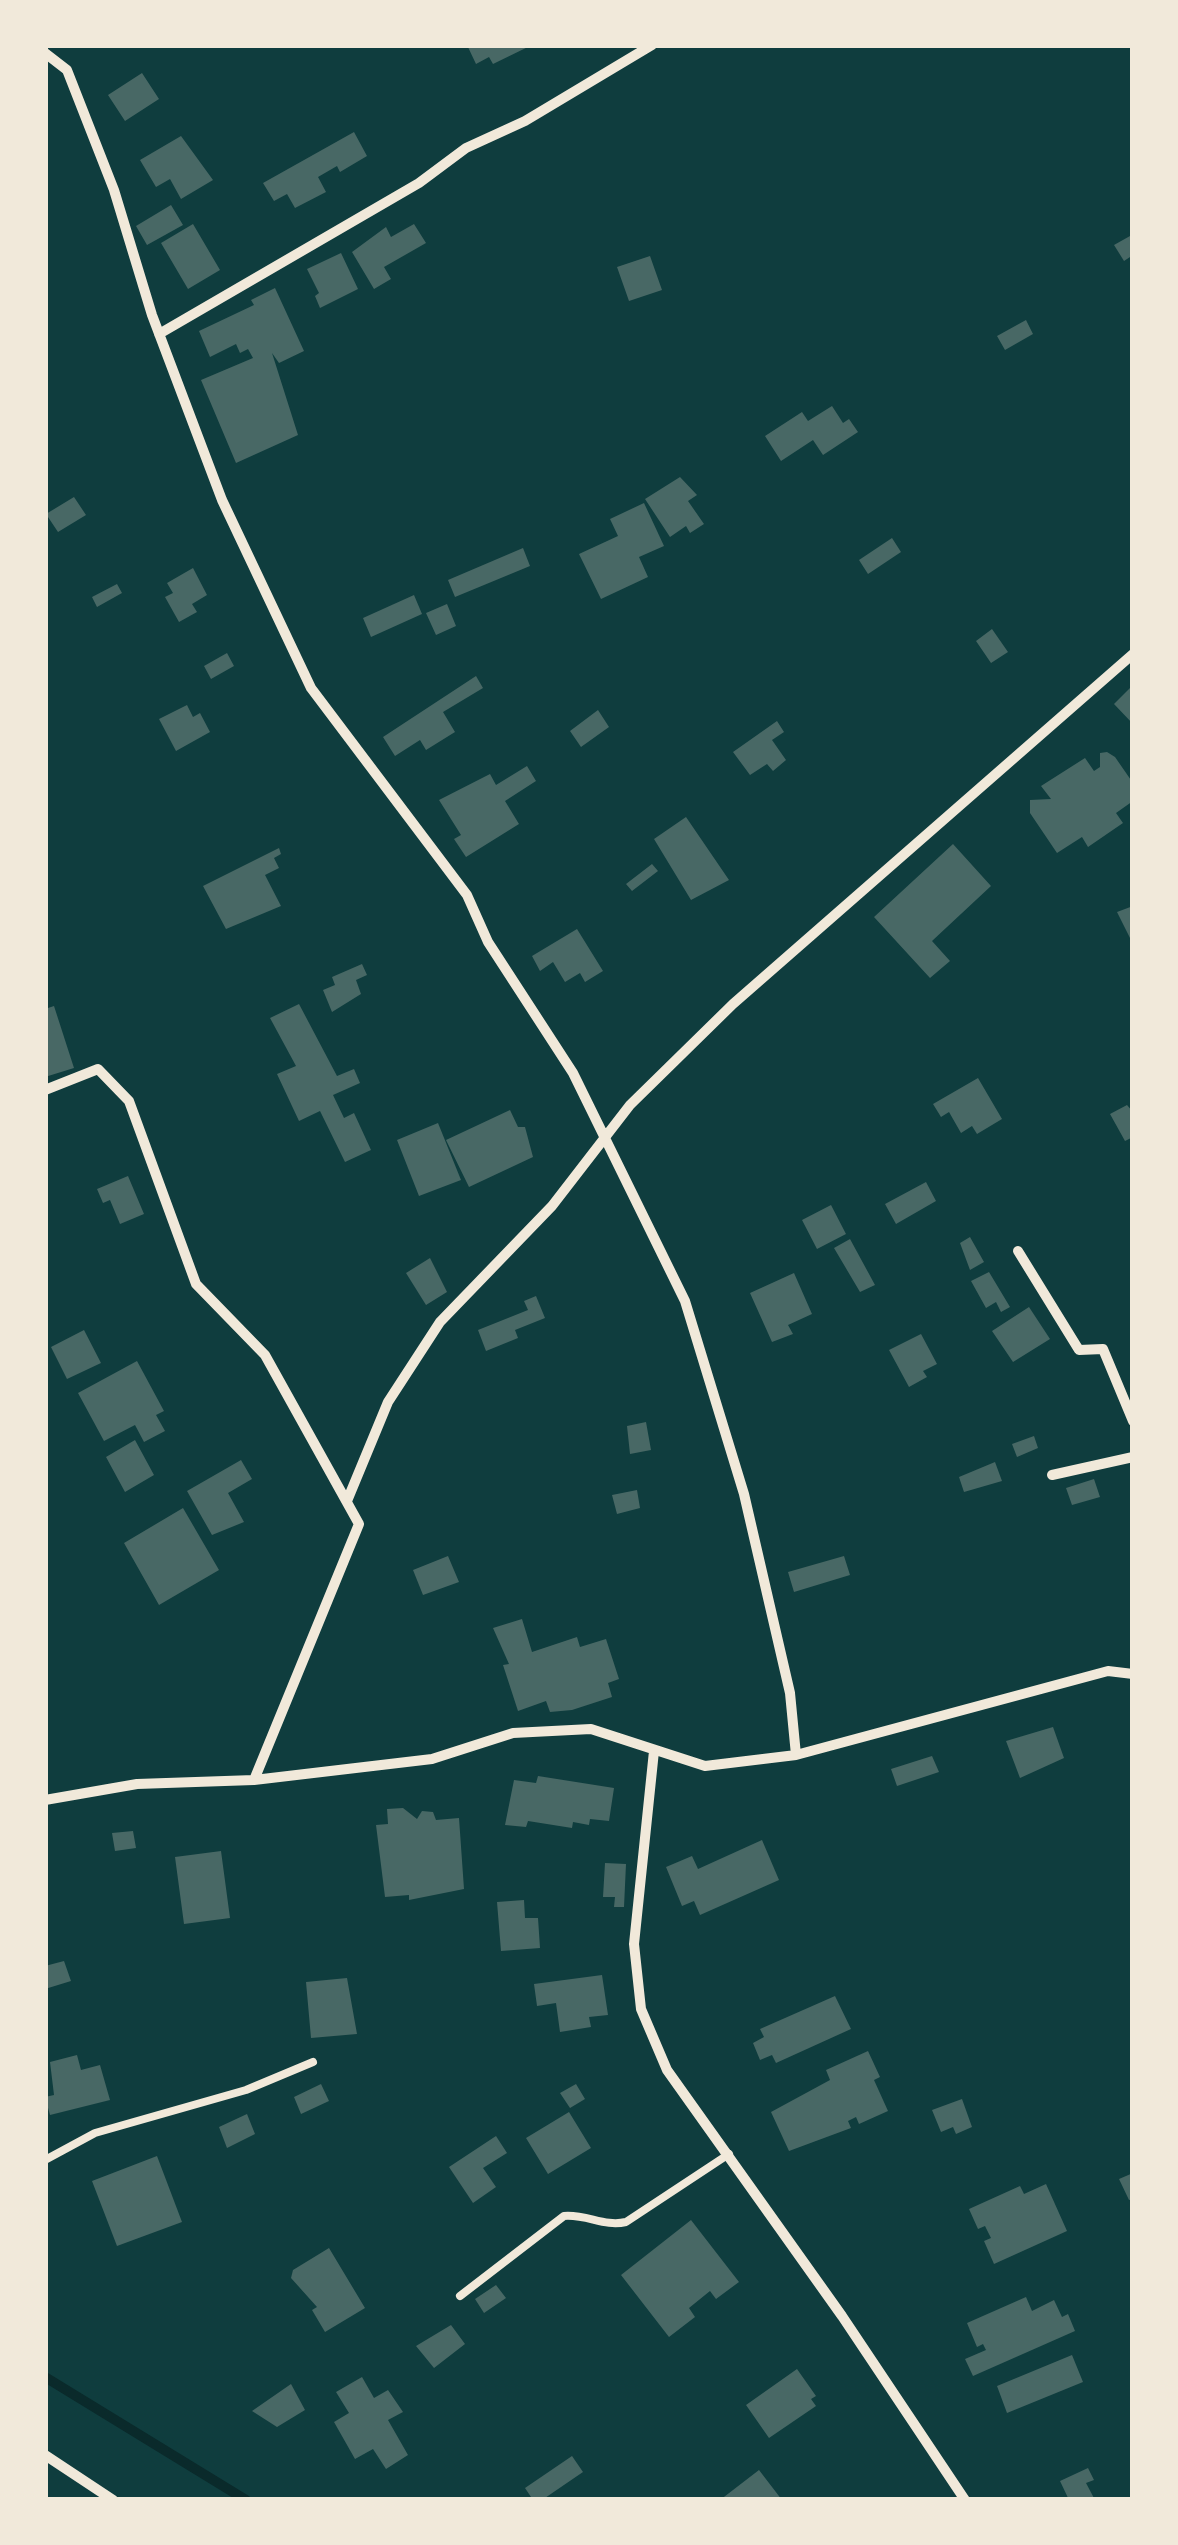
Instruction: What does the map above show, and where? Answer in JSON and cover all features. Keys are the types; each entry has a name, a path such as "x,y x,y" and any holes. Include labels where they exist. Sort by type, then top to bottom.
{"street":[{"path":"160,334 419,183 466,148 525,120 652,45"},
{"path":"45,53 67,70 114,190 160,334 222,500 310,688 467,895 488,942 573,1073 691,1318 744,1494 790,1693 796,1755"},
{"path":"347,1501 388,1402 440,1322 552,1206 630,1105 733,1004 1133,654"},
{"path":"45,1090 98,1069 130,1101 196,1284 266,1355 360,1524 254,1780"},
{"path":"1018,1251 1079,1350 1102,1349 1133,1422"},
{"path":"1052,1475 1133,1457"},
{"path":"45,1800 137,1784 254,1780 432,1759 513,1734 591,1729 706,1766 796,1755 1108,1671 1133,1674"},
{"path":"654,1751 634,1944 641,2010 667,2070 729,2154 965,2500"},
{"path":"45,2454 113,2500"}],"lane":[{"path":"45,2160 95,2132 246,2090 313,2062"},
{"path":"460,2296 564,2216 583,2215 609,2226 626,2222 729,2154"}],"building":[{"path":"467,45 532,45 493,64 489,57 476,64"},
{"path":"142,73 159,99 125,121 108,95"},
{"path":"354,132 367,156 340,172 337,166 318,177 326,192 295,208 287,194 274,201 263,183"},
{"path":"181,136 213,180 181,199 170,179 156,187 140,160"},
{"path":"171,205 183,225 147,245 136,226"},
{"path":"193,224 220,270 188,289 161,243"},
{"path":"414,224 426,243 384,267 391,279 374,289 352,252 386,227 391,237"},
{"path":"1130,236 1133,255 1124,261 1114,245"},
{"path":"341,253 358,289 320,308 315,296 319,293 307,269"},
{"path":"650,256 662,290 629,301 617,267"},
{"path":"275,288 304,351 279,363 272,353 298,435 236,463 201,380 253,358 248,349 240,353 236,344 210,357 199,331 254,305 251,300"},
{"path":"1026,320 1033,334 1005,350 997,336"},
{"path":"832,406 843,423 849,419 858,432 823,455 813,440 781,461 765,436 802,412 808,421"},
{"path":"680,477 697,495 688,501 704,524 690,533 686,526 670,537 645,499"},
{"path":"74,497 86,515 58,532 46,514"},
{"path":"644,503 664,546 639,557 648,577 601,599 579,554 618,536 610,519"},
{"path":"892,538 901,552 868,574 859,560"},
{"path":"523,548 530,566 455,597 448,580"},
{"path":"193,568 207,595 192,604 197,612 179,622 165,597 173,593 167,583"},
{"path":"117,584 122,593 97,607 92,597"},
{"path":"414,595 422,614 371,637 363,618"},
{"path":"447,604 456,626 436,635 426,613"},
{"path":"992,629 1008,652 991,663 976,641"},
{"path":"227,653 234,666 211,679 204,666"},
{"path":"476,676 483,688 443,712 455,732 426,750 420,740 395,756 383,737"},
{"path":"1133,685 1133,724 1114,704"},
{"path":"187,705 193,717 200,713 210,732 176,751 159,719"},
{"path":"598,710 609,727 581,747 570,731"},
{"path":"777,721 784,732 772,740 786,760 773,771 767,764 750,775 733,752"},
{"path":"1107,752 1133,783 1133,801 1116,813 1123,823 1088,847 1082,837 1057,853 1030,813 1030,800 1051,799 1041,786 1085,758 1094,771 1100,767 1100,753"},
{"path":"527,766 536,781 505,801 519,824 466,857 454,839 461,835 439,800 490,774 496,785"},
{"path":"686,817 729,880 691,900 654,839"},
{"path":"953,844 991,886 932,941 950,961 930,978 874,917"},
{"path":"279,848 281,854 274,858 279,868 265,875 281,906 226,929 203,886"},
{"path":"652,864 658,871 632,891 626,884"},
{"path":"1133,906 1133,936 1130,938 1117,912"},
{"path":"577,929 603,971 585,982 580,973 565,982 553,962 540,971 532,956"},
{"path":"362,964 367,975 356,980 361,994 332,1012 323,990 335,985 332,977"},
{"path":"299,1004 337,1076 354,1069 360,1083 333,1095 344,1118 354,1113 371,1150 345,1162 320,1111 299,1121 277,1074 296,1066 270,1018"},
{"path":"54,1006 74,1068 45,1077 45,1009"},
{"path":"978,1078 1002,1119 977,1134 972,1126 961,1133 949,1112 941,1117 933,1104"},
{"path":"1127,1105 1133,1112 1133,1137 1125,1141 1110,1114"},
{"path":"510,1110 518,1127 525,1127 533,1157 469,1187 446,1140"},
{"path":"438,1123 461,1180 419,1196 397,1140"},
{"path":"128,1176 144,1214 120,1224 110,1200 103,1203 97,1189"},
{"path":"926,1182 936,1201 896,1224 885,1204"},
{"path":"831,1205 846,1234 817,1249 802,1220"},
{"path":"970,1237 984,1262 970,1270 960,1243"},
{"path":"850,1239 875,1285 860,1292 834,1248"},
{"path":"430,1258 447,1292 426,1305 406,1273"},
{"path":"989,1272 1010,1307 1001,1312 996,1302 986,1308 971,1281"},
{"path":"794,1273 812,1314 788,1325 793,1334 772,1342 750,1293"},
{"path":"536,1296 545,1318 515,1330 518,1338 486,1351 478,1330 528,1310 524,1301"},
{"path":"1029,1307 1050,1339 1013,1362 992,1331"},
{"path":"84,1330 101,1363 67,1379 51,1347"},
{"path":"921,1334 937,1364 923,1371 927,1377 909,1387 889,1350"},
{"path":"137,1361 164,1411 156,1415 165,1431 144,1442 135,1425 104,1441 78,1393"},
{"path":"646,1422 651,1450 630,1454 627,1426"},
{"path":"1034,1436 1038,1448 1017,1457 1012,1444"},
{"path":"135,1440 154,1475 125,1492 106,1457"},
{"path":"241,1460 252,1479 228,1493 244,1522 212,1535 187,1491"},
{"path":"995,1462 1002,1481 964,1492 959,1477"},
{"path":"1094,1479 1100,1497 1072,1505 1066,1488"},
{"path":"637,1490 640,1508 617,1514 612,1495"},
{"path":"183,1508 219,1570 159,1605 124,1543"},
{"path":"448,1556 459,1582 423,1595 413,1570"},
{"path":"844,1556 850,1575 794,1592 788,1572"},
{"path":"522,1619 532,1652 577,1637 580,1647 606,1639 619,1679 608,1683 612,1697 572,1710 550,1712 546,1701 518,1711 503,1665 509,1664 493,1628"},
{"path":"1053,1727 1064,1758 1020,1778 1006,1741"},
{"path":"932,1756 939,1772 897,1786 891,1769"},
{"path":"538,1776 614,1788 609,1821 590,1819 589,1825 573,1822 572,1828 528,1821 526,1827 505,1825 514,1780 536,1783"},
{"path":"403,1808 417,1819 422,1811 433,1812 436,1820 459,1818 464,1889 409,1900 409,1895 385,1897 376,1825 388,1824 387,1809"},
{"path":"133,1831 136,1848 115,1851 112,1833"},
{"path":"762,1840 779,1880 700,1915 694,1901 682,1906 666,1867 692,1856 698,1869"},
{"path":"221,1851 230,1918 184,1924 175,1857"},
{"path":"605,1863 626,1864 624,1907 614,1907 615,1897 603,1897"},
{"path":"524,1900 525,1918 538,1918 540,1948 501,1951 497,1902"},
{"path":"64,1961 71,1981 45,1989 45,1966"},
{"path":"602,1975 608,2015 589,2017 591,2027 560,2032 556,2003 537,2006 534,1984"},
{"path":"347,1978 357,2034 311,2038 306,1982"},
{"path":"835,1996 851,2029 776,2063 772,2055 760,2060 753,2043 764,2037 760,2029"},
{"path":"868,2051 880,2077 874,2080 888,2111 859,2124 856,2117 848,2121 851,2128 789,2151 771,2112 830,2080 826,2070"},
{"path":"77,2055 81,2070 100,2065 110,2100 50,2115 45,2097 54,2095 50,2062"},
{"path":"321,2084 329,2101 301,2114 294,2097"},
{"path":"576,2084 585,2099 570,2108 560,2093"},
{"path":"962,2099 972,2127 956,2134 953,2127 941,2132 932,2110"},
{"path":"569,2112 591,2148 548,2174 526,2138"},
{"path":"247,2114 255,2134 227,2148 219,2127"},
{"path":"496,2136 507,2153 483,2168 496,2187 473,2203 449,2167"},
{"path":"157,2156 182,2222 117,2246 92,2181"},
{"path":"1133,2173 1133,2199 1129,2200 1119,2179"},
{"path":"1046,2184 1067,2231 994,2264 984,2241 991,2238 985,2226 978,2229 969,2209 1020,2186 1024,2194"},
{"path":"691,2220 739,2282 716,2299 710,2291 689,2308 695,2317 669,2337 621,2275"},
{"path":"329,2248 365,2308 325,2332 312,2310 317,2307 291,2278 293,2270"},
{"path":"496,2285 506,2298 484,2313 475,2299"},
{"path":"1026,2297 1032,2311 1054,2300 1062,2317 1068,2314 1075,2331 973,2376 965,2359 986,2350 983,2344 977,2347 967,2323"},
{"path":"451,2325 465,2344 434,2368 416,2346"},
{"path":"1072,2355 1083,2382 1007,2413 997,2386"},
{"path":"797,2369 816,2396 811,2399 816,2406 769,2438 746,2405"},
{"path":"362,2377 374,2398 388,2390 403,2412 388,2420 408,2455 386,2469 373,2449 355,2459 334,2422 349,2413 336,2392"},
{"path":"291,2384 305,2410 277,2427 252,2411"},
{"path":"572,2456 583,2472 542,2500 533,2500 525,2488"},
{"path":"1088,2468 1094,2480 1086,2483 1095,2500 1069,2500 1060,2481"},
{"path":"759,2470 782,2500 720,2500"}],"waterway":[{"path":"45,2377 246,2500"}]}
